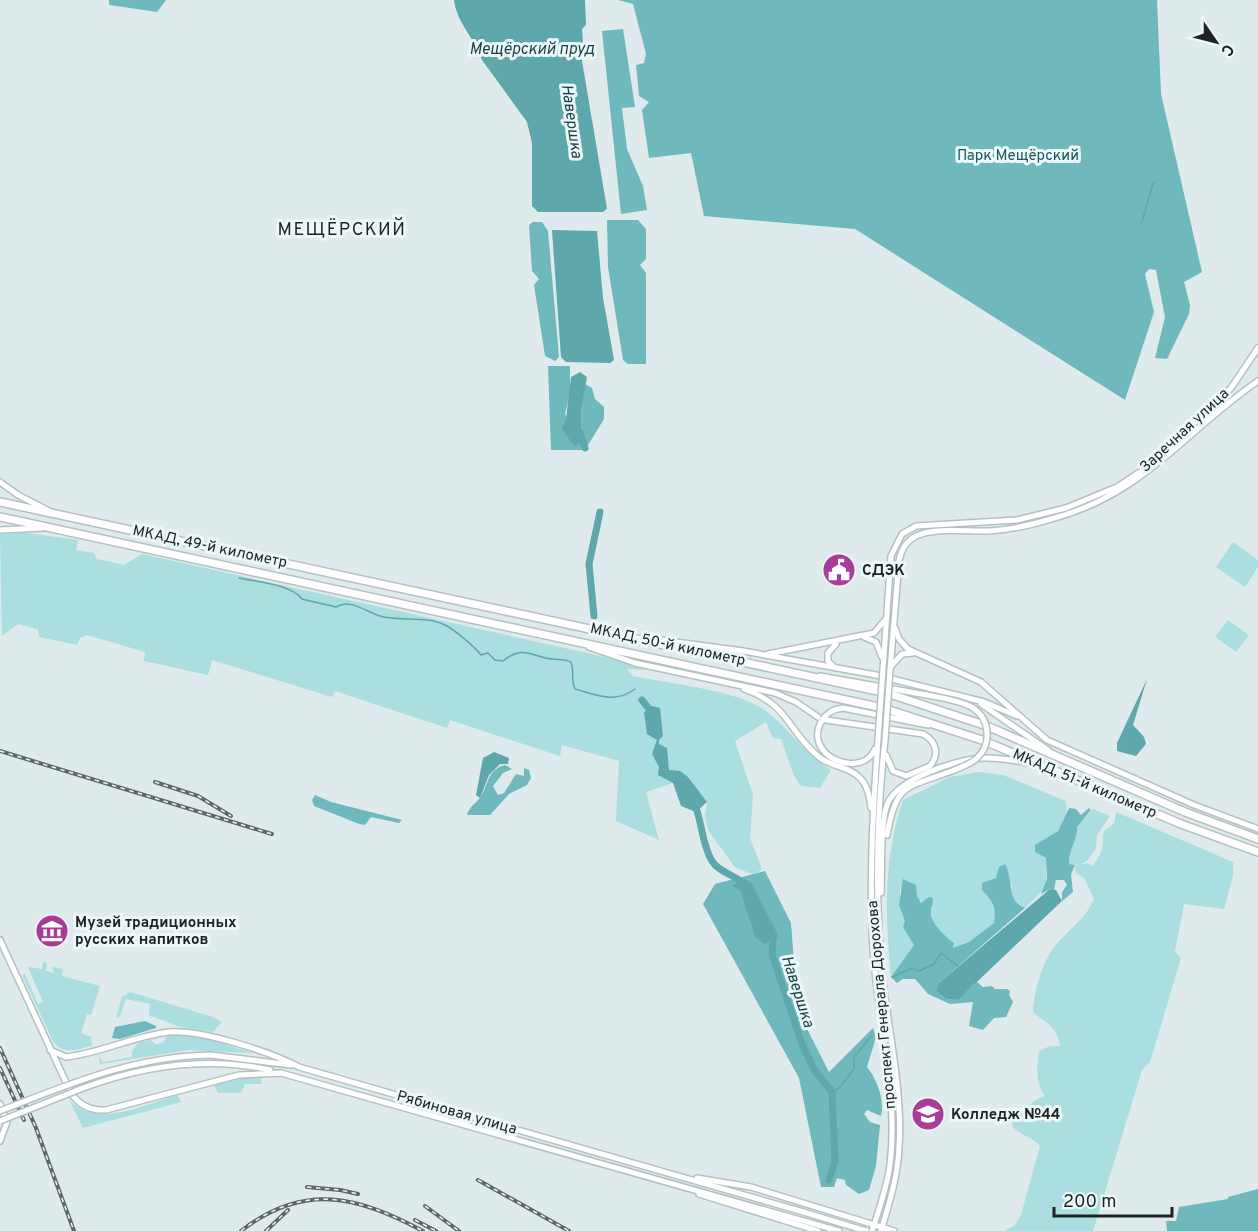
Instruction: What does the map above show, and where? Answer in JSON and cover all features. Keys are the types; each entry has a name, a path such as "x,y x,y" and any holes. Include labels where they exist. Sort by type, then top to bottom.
{"highway":[{"name":"МКАД, 49-й километр","path":"0,501 420,591"},
{"name":"МКАД, 49-й километр","path":"0,517 417,606"},
{"name":"МКАД, 50-й километр","path":"420,591 816,676 916,701"},
{"name":"МКАД, 50-й километр","path":"417,606 830,694 911,716"},
{"name":"МКАД, 51-й километр","path":"916,701 987,726 1185,812 1258,839"},
{"name":"МКАД, 51-й километр","path":"911,716 951,729 1181,824 1258,852"}],"main road":[{"name":"Заречная улица","path":"886,670 883,661 891,556 897,542 906,531 923,524 989,523 1028,517 1082,503 1117,487 1146,468 1231,388 1258,348"},
{"name":"Заречная улица","path":"886,670 894,621 899,557 903,547 912,538 925,533 991,531 1029,525 1084,509 1135,483 1222,407 1258,381"},
{"path":"0,482 18,495 53,513"},
{"path":"0,530 49,527"},
{"path":"762,654 862,637 879,631 887,613"},
{"path":"894,621 899,639 915,653 962,671 992,688 1028,724"},
{"path":"557,636 635,663 786,696 818,717"},
{"path":"628,636 762,654 910,682 973,699 1007,711 1054,743 1194,805 1258,829"},
{"path":"862,637 872,639 878,645 883,661"},
{"path":"841,669 830,664 827,656 829,648 842,641"},
{"path":"886,670 899,656 915,653"},
{"name":"проспект Генерала Дорохова","path":"873,1228 890,1165 892,1122 873,948 872,831 886,670"},
{"path":"816,676 837,677 968,705 979,713 986,724 987,736 982,753 972,762 909,788 898,796 891,809 883,855"},
{"path":"728,684 753,692 775,705 819,757 861,778 869,794 872,831"},
{"path":"973,699 1054,754"},
{"path":"881,739 871,757 862,763 851,764 826,753 820,744 818,728 828,713 843,708 951,729"},
{"path":"826,720 923,734 933,742 935,758 924,770 901,776 887,762 881,739"},
{"name":"проспект Генерала Дорохова","path":"881,739 878,844 879,921 900,1135 897,1167 881,1229"},
{"path":"879,921 886,808 891,797 905,784 974,759 994,758 1047,767"},
{"name":"Рябиновая улица","path":"0,940 61,1073 78,1101 99,1110 239,1075 280,1073 839,1231"},
{"name":"Рябиновая улица","path":"69,1056 157,1035 181,1032 258,1050 298,1067 800,1210 866,1231"},
{"path":"49,1048 60,1056 69,1056"},
{"path":"0,1111 116,1068 164,1058 210,1055 298,1067"},
{"path":"61,1073 62,1062 69,1056"},
{"path":"0,1121 116,1077 165,1066 210,1064 248,1066 280,1073"},
{"path":"0,1104 7,1122 0,1142"},
{"path":"680,1176 751,1187 853,1218 873,1228 894,1231"},
{"path":"684,1187 709,1198 818,1231"},
{"path":"853,1218 858,1223 858,1231"}],"shaded area":[{"path":"13,531 78,540 76,550 94,553 97,559 124,565 142,554 614,659 650,670 627,669 633,676 722,693 754,704 766,711 813,757 831,770 820,788 801,786 794,776 781,739 773,738 766,722 735,741 753,795 750,838 762,869 754,875 735,867 709,832 705,817 707,802 688,777 669,770 667,748 659,744 659,740 652,754 673,783 646,792 659,840 616,821 619,761 562,745 560,756 450,720 447,728 335,691 332,697 212,660 208,675 144,661 145,652 87,635 80,638 77,645 39,637 38,629 18,624 2,636 0,532"},
{"path":"1233,542 1258,560 1258,567 1245,587 1216,567"},
{"path":"1228,620 1249,635 1236,652 1215,637"},
{"path":"979,772 1003,775 1066,801 1062,824 1053,836 1035,852 1046,858 1046,887 1025,908 1018,905 1011,895 1012,885 996,878 991,881 993,907 996,912 994,923 969,942 952,949 951,941 933,922 933,907 900,889 900,905 914,945 891,977 887,887 896,822 903,800 950,777"},
{"path":"1093,809 1110,816 1097,835 1096,848 1087,861 1077,866 1086,863 1093,866 1101,850 1103,834 1114,824 1116,812 1233,862 1233,876 1224,909 1184,904 1175,951 1181,958 1150,1062 1142,1070 1093,1231 1004,1231 1015,1225 1021,1215 1040,1146 1012,1126 1015,1114 1045,1096 1038,1080 1039,1051 1050,1046 1060,1046 1054,1030 1033,1012 1037,987 1050,953 1081,919 1094,899 1084,878 1076,873 1074,866 1077,865 1069,864 1077,827"},
{"path":"43,962 47,963 46,971 54,973 52,967 63,969 62,976 100,986 91,1015 87,1014 81,1033 91,1037 92,1046 66,1050 61,1049 53,1041 22,975 25,974 38,1004 43,1002 28,967 42,969"},
{"path":"130,992 213,1017 222,1022 213,1032 180,1027 149,1015 150,1004 126,999 120,1016 116,1018 122,997"},
{"path":"178,1035 208,1039 253,1053 189,1050 100,1064 99,1056 103,1062 132,1057 132,1051 138,1043 151,1040 155,1044 163,1043 167,1036"},
{"path":"260,1076 262,1084 245,1084 241,1093 218,1093 214,1085 241,1077"},
{"path":"177,1095 181,1102 83,1128 69,1100 81,1109 107,1114 136,1109"}],"green space":[{"path":"109,0 166,0 157,12 109,5"},
{"name":"Парк Мещёрский","path":"618,0 1157,0 1161,94 1202,272 1184,282 1190,305 1189,314 1167,359 1155,358 1165,317 1156,270 1149,269 1145,274 1154,312 1125,400 855,229 704,216 691,153 649,158 642,110 649,102 639,96 636,65 644,63 646,54 633,4"},
{"path":"623,29 635,107 622,108 627,149 643,186 647,210 621,214 602,31"},
{"path":"607,220 638,220 646,229 646,259 640,265 646,273 646,364 628,364 623,360 608,267"},
{"path":"533,222 542,222 548,231 559,357 555,361 545,356 534,285 539,279 532,271 529,225"},
{"path":"548,366 570,366 570,393 565,414 582,442 581,411 585,384 592,388 595,399 604,407 604,419 585,450 551,450"},
{"path":"505,765 512,769 503,773 493,786 498,795 504,793 516,774 524,776 524,768 529,770 531,778 527,785 509,794 490,815 467,815 479,799 494,771"},
{"path":"315,795 331,802 402,820 399,823 371,817 365,825 359,824 314,806 312,800"},
{"path":"1069,808 1076,809 1081,815 1089,808 1091,810 1077,827 1069,859 1069,864 1075,865 1071,874 1073,892 1062,901 1062,892 1067,885 1064,880 1056,880 1054,890 1050,889 1041,894 1047,879 1046,858 1035,852 1035,845 1058,831"},
{"path":"1005,864 1015,900 1025,908 940,982 941,996 946,999 956,999 977,982 983,987 992,986 995,989 1010,991 1009,995 1013,1002 1006,1017 994,1018 983,1030 969,1026 973,1002 950,1004 928,994 915,979 903,979 897,983 891,977 914,945 903,927 905,921 899,905 903,879 916,885 917,896 921,903 929,897 933,898 931,917 939,930 954,943 953,948 969,942 994,923 994,908 982,890 982,883 996,878 999,867"},
{"path":"765,871 791,923 794,962 790,968 795,1005 829,1072 873,1028 876,1037 867,1067 879,1090 882,1110 881,1116 867,1110 864,1114 870,1122 880,1125 876,1166 869,1190 859,1194 846,1185 845,1180 837,1178 834,1187 821,1187 799,1078 703,904 715,884"},
{"path":"145,1021 156,1028 120,1039 112,1038 115,1027"},
{"path":"1258,1189 1258,1231 1167,1231 1166,1221 1176,1221 1179,1207 1228,1199 1228,1197"}],"water":[{"name":"Мещёрский пруд","path":"454,0 585,0 586,25 582,29 583,45 580,49 607,209 603,212 538,212 532,206 532,143 527,122 482,60 462,24"},
{"path":"552,230 597,231 603,298 614,360 610,363 566,362 561,357"},
{"path":"580,372 587,377 581,411 582,442 574,446 562,429 566,419 571,377"},
{"path":"1147,679 1133,725 1144,737 1146,744 1136,756 1117,751 1117,743"},
{"path":"652,706 660,708 663,736 659,744 667,748 669,770 680,771 688,777 707,802 696,812 681,806 673,783 658,775 659,767 652,754 657,740 647,734 644,712"},
{"path":"494,752 509,758 508,764 500,764 489,775 480,798 476,795 483,758"},
{"path":"745,879 752,884 778,937 765,944 756,938 740,890 732,886"},
{"path":"1050,889 1056,890 1062,901 959,999 941,996 937,990 940,982"}],"waterway":[{"path":"1142,222 1153,183"},
{"name":"Навершка","path":"580,433 585,448"},
{"name":"Навершка","path":"594,616 589,564 600,512"},
{"path":"239,578 282,587 302,599 336,607 347,604 388,618 438,622 449,627 481,655 488,653 495,660 503,661 522,652 568,661 571,662 575,689 591,694 613,697 628,694 635,689"},
{"name":"Навершка","path":"642,700 653,714"},
{"name":"Навершка","path":"695,805 706,848 712,861 747,886"},
{"name":"Навершка","path":"770,934 773,939 772,955 802,1044 815,1071 832,1092 835,1161 829,1180"},
{"path":"892,977 912,968 919,971 934,964 941,953 958,966"},
{"path":"832,1092 839,1088 854,1069 854,1057 871,1036"}],"railway":[{"path":"0,751 272,834"},
{"path":"155,782 198,796 231,816"},
{"path":"0,1048 36,1128 74,1231"},
{"path":"0,1068 24,1120"},
{"path":"478,1180 569,1231"},
{"path":"307,1187 358,1194"},
{"path":"241,1231 264,1215 287,1205 309,1200 331,1200 376,1209 423,1231"},
{"path":"425,1206 459,1231"},
{"path":"266,1231 288,1210"},
{"path":"415,1220 436,1231"}],"place":[{"name":"СДЭК","path":"839,570"},
{"name":"Музей традиционных русских напитков","path":"52,931"},
{"name":"Колледж №44","path":"928,1114"}],"district":[{"name":"МЕЩЁРСКИЙ","path":"342,229"}]}
